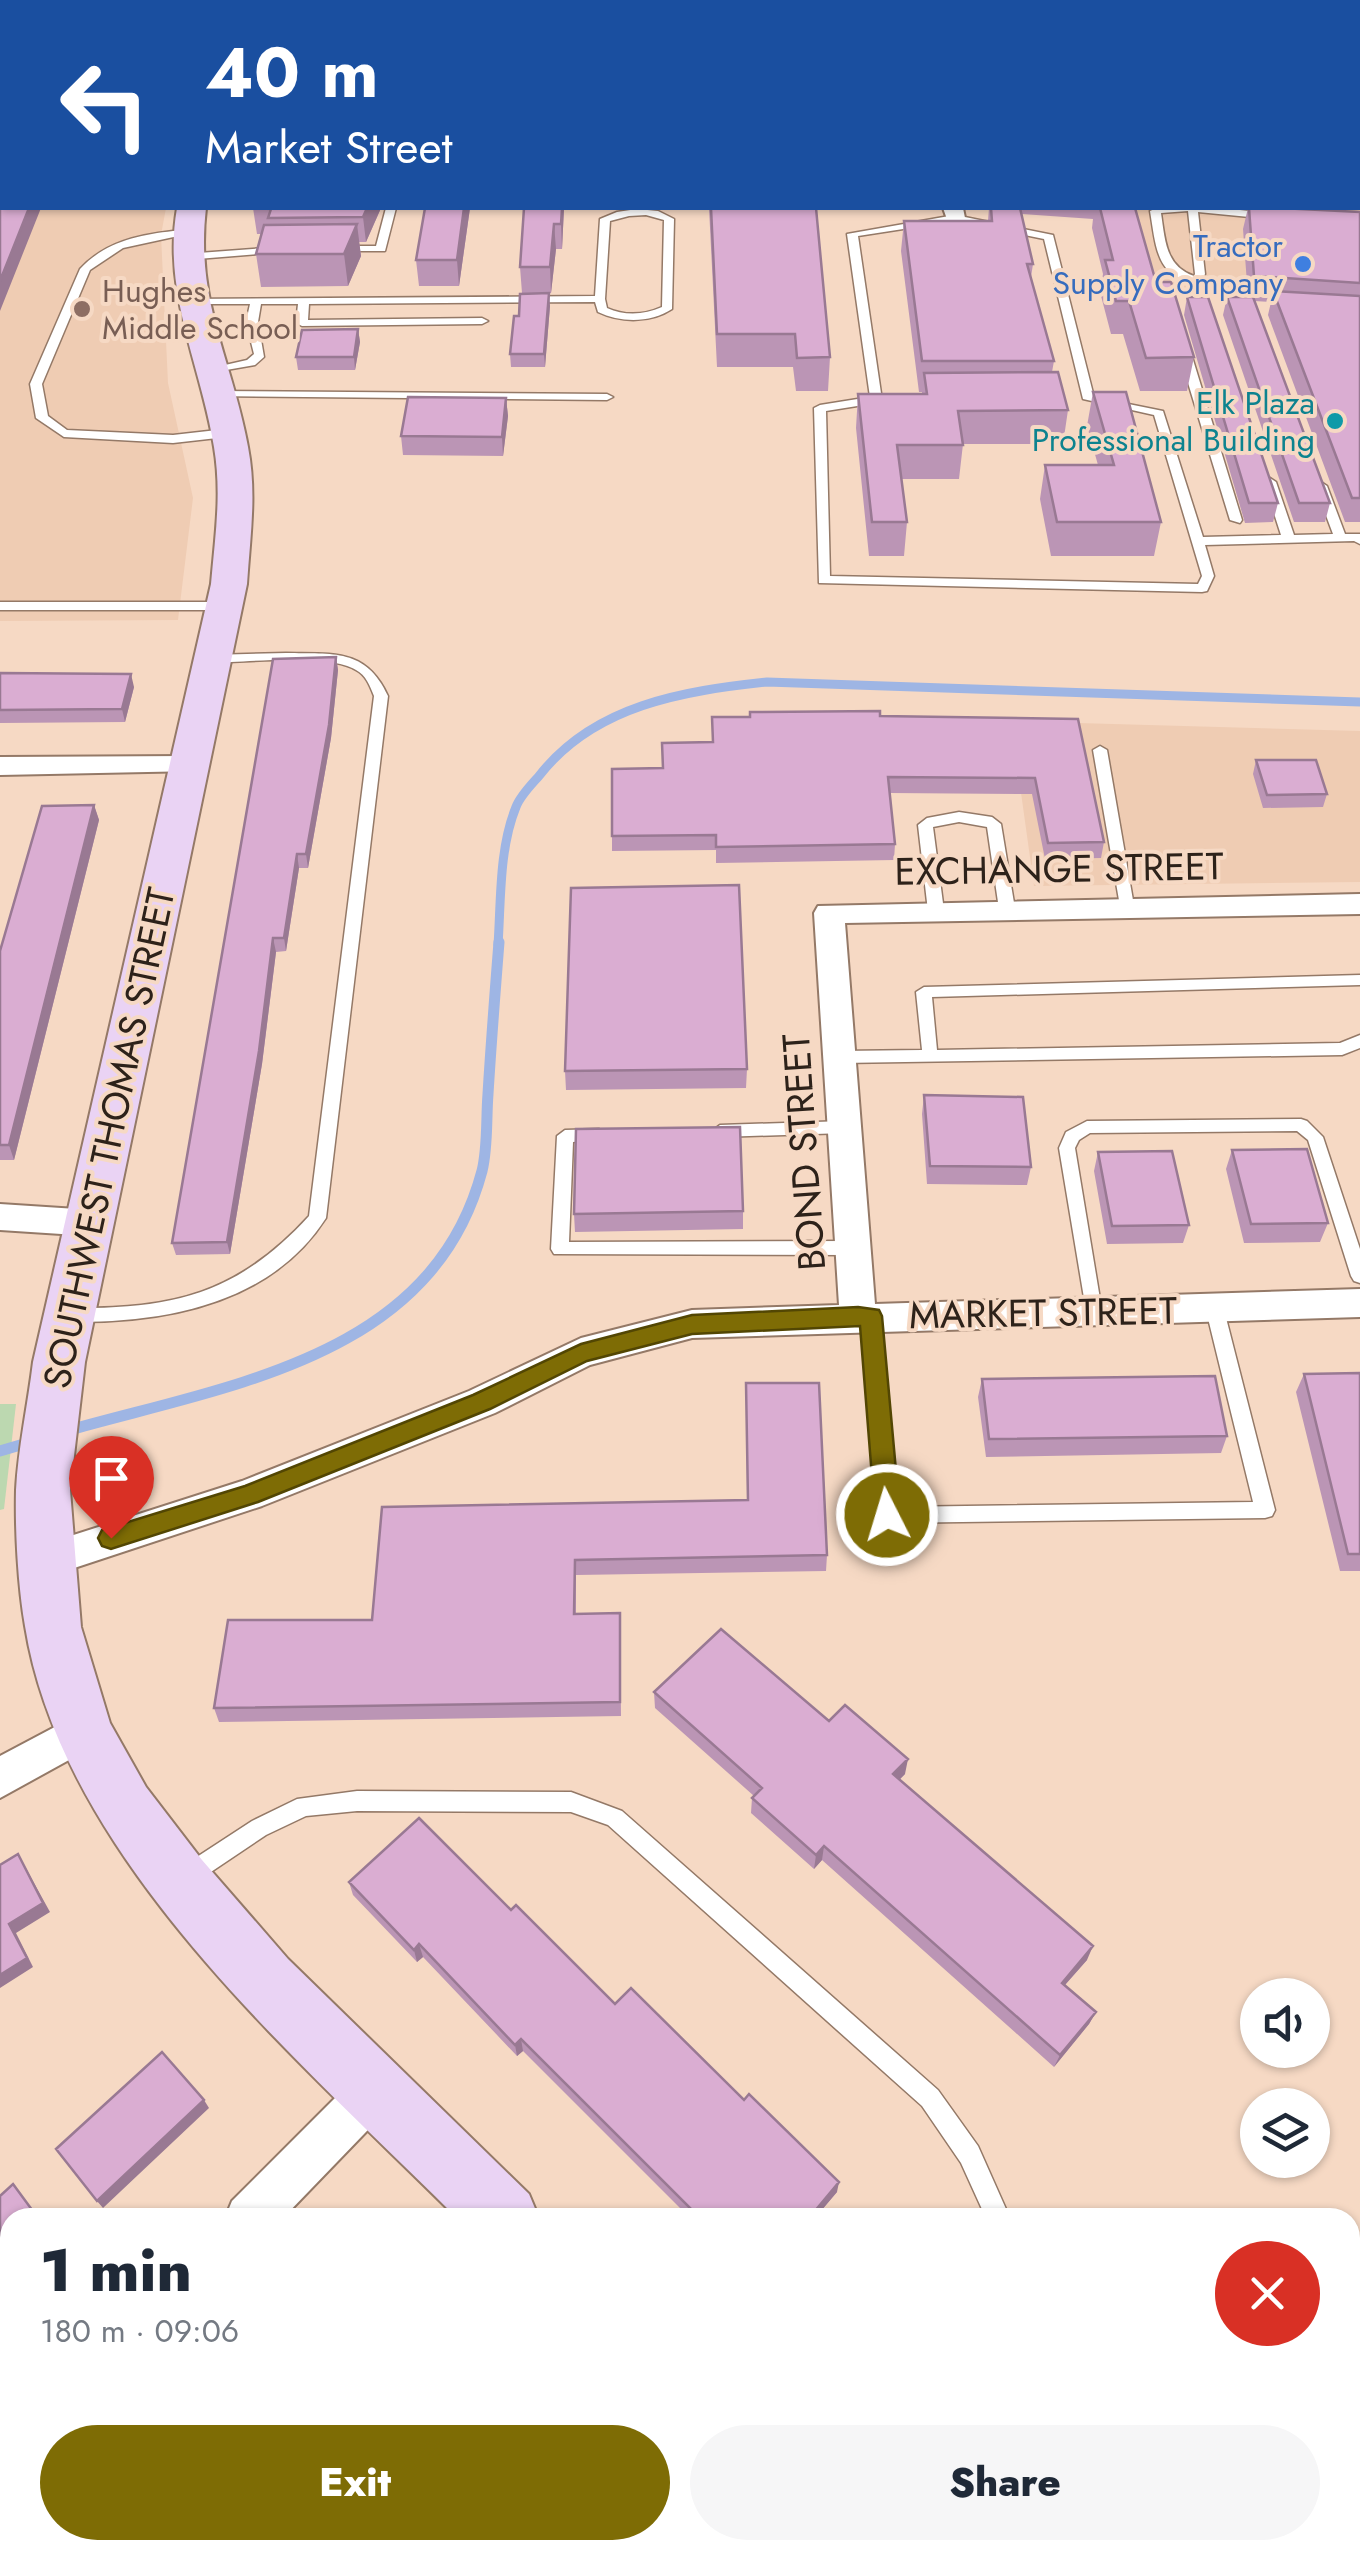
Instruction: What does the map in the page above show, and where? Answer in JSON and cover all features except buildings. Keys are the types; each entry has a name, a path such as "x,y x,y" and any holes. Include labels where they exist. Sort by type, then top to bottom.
{"street":[{"name":"SOUTHWEST THOMAS STREET","path":"188,233 191,302 236,477 228,584 51,1413 43,1490 54,1627 83,1730 126,1806 180,1880 266,1981 494,2208"},
{"path":"0,766 187,765"},
{"name":"EXCHANGE STREET","path":"836,982 829,913 1360,904"},
{"name":"BOND STREET","path":"836,982 853,1248 864,1316"},
{"path":"0,1218 92,1223"},
{"name":"MARKET STREET","path":"50,1558 249,1495 482,1402 581,1354 692,1324 1360,1303"},
{"path":"0,1778 83,1730"},
{"path":"259,2208 375,2090"}],"lane":[{"path":"328,250 381,249 391,210"},
{"path":"1192,210 1200,274 1196,280 1177,278 1168,271 1154,211 1192,210 1276,217"},
{"path":"619,212 669,218 668,309 654,315 611,316 602,310 600,299 605,219 619,212"},
{"path":"876,400 852,234 954,212 1049,237 1089,399"},
{"path":"226,434 173,439 64,433 42,418 36,384 85,269 99,254 145,237 188,233 292,250"},
{"path":"191,302 600,299"},
{"path":"212,382 260,356 252,322 256,300"},
{"path":"304,300 302,323 482,322"},
{"path":"1182,342 1236,520"},
{"path":"212,382 607,396"},
{"path":"894,400 820,408 824,580 1202,588 1208,576 1159,413 1089,399 1071,400"},
{"path":"1264,467 1289,539"},
{"path":"1314,468 1340,538"},
{"path":"1197,541 1359,538"},
{"path":"0,606 223,606"},
{"path":"70,1315 164,1312 215,1296 267,1269 296,1246 317,1218 381,696 373,677 360,666 346,662 211,659"},
{"path":"1100,750 1127,906"},
{"path":"936,911 925,825 934,819 967,818 983,818 994,824 1008,909"},
{"path":"930,1056 924,992 1360,980"},
{"path":"840,1056 1342,1049 1360,1041"},
{"path":"1092,1311 1067,1148 1072,1136 1088,1128 1301,1125 1314,1136 1360,1276"},
{"path":"696,1132 845,1127"},
{"path":"621,1134 565,1136 560,1249 853,1248"},
{"path":"864,1316 887,1515 1265,1510 1215,1310"},
{"path":"180,1880 259,1828 304,1806 357,1801 571,1802 615,1818 930,2098 966,2142 995,2208"}],"shaded area":[{"name":"Hughes Middle School","path":"0,210 166,210 161,235 168,383 193,498 178,620 0,621"},
{"path":"1135,210 1360,210 1360,304 1161,292"},
{"path":"1011,721 1360,731 1360,882 1034,886"}],"green space":[{"path":"0,1404 16,1404 4,1509 0,1510"}],"waterway":[{"path":"498,945 506,840 523,795 561,752 586,733 613,717 672,697 767,682 1360,702"},
{"path":"66,1431 255,1378 316,1354 371,1324 419,1284 456,1234 482,1171 499,942"},
{"path":"0,1451 34,1441"}],"place":[{"name":"Tractor Supply Company","path":"1303,264"},
{"name":"Hughes Middle School","path":"82,309"},
{"name":"Elk Plaza Professional Building","path":"1335,421"}],"route":[{"path":"111,1538 249,1495 482,1402 581,1354 692,1324 858,1316 871,1316 887,1515"}]}
